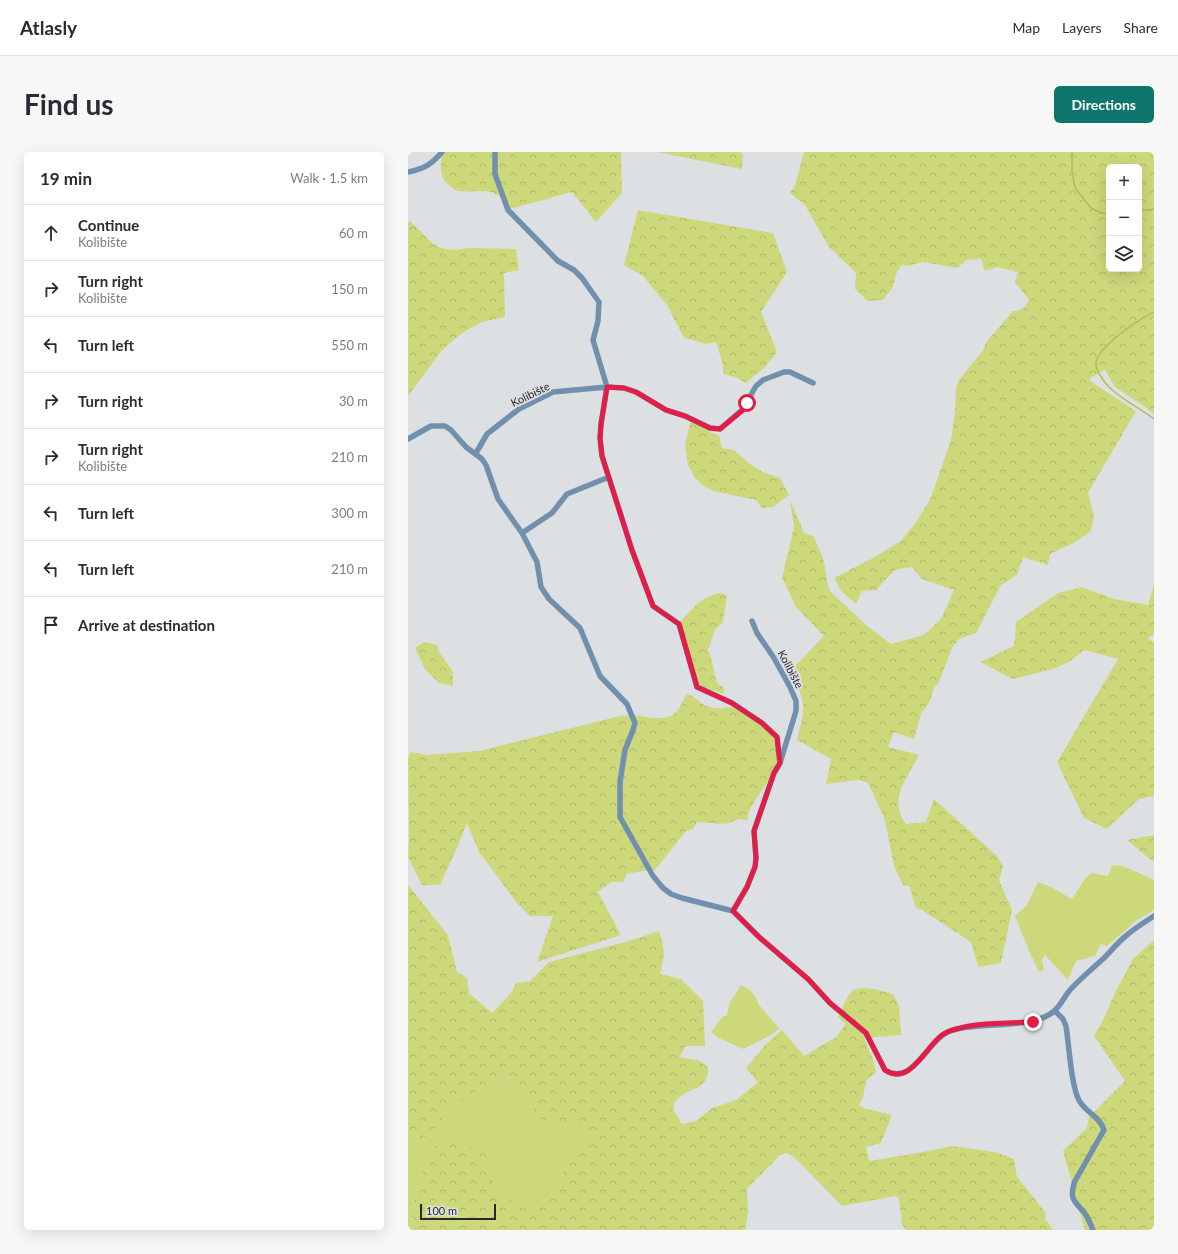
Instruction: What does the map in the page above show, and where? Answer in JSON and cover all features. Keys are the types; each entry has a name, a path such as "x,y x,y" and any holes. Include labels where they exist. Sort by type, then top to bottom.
{"street":[{"path":"408,172 415,171 432,164 442,152"},
{"path":"495,152 495,174 508,210 558,261 574,270 582,278 598,302 598,322 593,340 607,387 601,424 600,438 602,456 632,550 653,606 679,624 697,687 732,703 762,723 777,737 780,763"},
{"name":"Kolibište","path":"476,453 487,434 519,409 553,392 607,387 624,388 636,392 666,410 685,416 710,428 720,429 743,410 756,386 763,380 784,372 790,372 814,383"},
{"path":"408,439 431,426 445,426 451,430 466,447 476,453 486,466 498,499 522,533 537,562 541,587 550,599 580,628 600,676 627,704 635,723 626,750 620,782 620,816 653,876 663,888 671,894 733,911 759,937 808,979 830,1003 866,1033 885,1070 890,1074 905,1072 912,1068 941,1036 949,1032 970,1026 1033,1022 1044,1018 1055,1011 1069,992 1126,936 1154,916"},
{"path":"522,533 552,513 567,494 609,478"},
{"name":"Kolibište","path":"733,911 747,887 755,867 756,858 754,831 774,773 780,763 796,711 796,701 784,676 774,658 756,632 752,621"},
{"path":"1055,1011 1063,1019 1066,1026 1075,1092 1080,1103 1102,1124 1104,1130 1071,1190 1073,1199 1086,1216 1093,1230"}],"green space":[{"path":"442,152 621,152 622,193 596,222 572,192 510,209 498,195 484,191 459,191 455,190 446,183 441,171"},
{"path":"657,152 740,152 743,154 742,169"},
{"path":"804,152 1154,152 1154,414 1115,387 1105,370 1090,378 1090,381 1136,411 1088,493 1094,516 1091,531 1074,543 1050,554 1048,565 1023,557 1017,575 1001,585 976,633 959,639 952,648 939,682 934,688 930,701 921,714 914,739 894,732 888,747 919,755 905,780 899,797 898,806 906,824 926,822 934,799 996,855 1003,866 999,880 1012,910 1001,963 978,967 971,942 922,910 916,908 909,886 903,885 894,866 885,820 868,783 859,780 826,784 831,759 797,740 802,721 803,707 800,693 792,674 797,664 824,636 796,607 782,578 794,527 790,500 804,533 814,537 824,562 830,591 867,626 891,644 924,635 941,619 954,590 922,579 912,567 895,570 876,590 862,591 856,604 841,591 834,578 873,558 901,541 914,525 930,500 951,440 955,411 956,388 959,380 983,350 987,341 1013,311 1018,311 1025,307 1029,300 1015,282 1018,272 997,267 985,271 981,259 967,260 957,268 923,262 908,266 902,265 897,272 893,287 883,300 868,301 855,289 856,273 829,247 805,205 790,193 795,186"},
{"path":"638,210 773,233 787,272 761,312 777,352 764,368 746,383 735,377 723,374 723,365 716,342 705,344 684,338 667,305 643,276 624,265"},
{"path":"410,221 433,244 441,248 452,250 470,248 516,249 519,270 504,273 505,317 482,322 462,333 443,349 408,396 408,223"},
{"path":"691,420 706,427 711,433 719,435 722,448 734,450 750,464 763,472 780,478 789,495 773,507 762,508 756,500 713,491 704,486 695,478 688,465 685,445"},
{"path":"1154,584 1154,635 1147,638 1154,643 1154,796 1139,799 1107,829 1084,818 1057,762 1118,659 1084,650 1069,662 1053,669 1013,679 980,662 1014,646 1016,622 1058,593 1082,587 1114,599 1148,605"},
{"path":"721,593 727,595 723,622 715,630 708,650 717,683 724,688 724,694 698,685 683,628 680,622 703,600 715,594"},
{"path":"424,642 437,645 439,652 453,672 453,686 439,683 425,669 415,648"},
{"path":"686,694 712,708 725,708 733,706 778,736 777,763 771,776 751,807 747,820 740,819 725,824 697,822 693,829 686,831 655,870 627,874 623,882 611,882 598,892 621,935 537,962 553,916 530,916 517,903 479,852 467,823 440,885 422,885 408,857 408,759 410,752 428,755 479,751 620,716 656,718 668,717 678,710"},
{"path":"1154,835 1154,861 1127,840"},
{"path":"1112,865 1123,866 1154,880 1154,910 1136,921 1107,946 1101,944 1095,956 1076,961 1068,980 1045,955 1042,960 1044,970 1039,972 1015,916 1027,905 1038,882 1053,888 1072,899 1084,880 1091,873 1108,876"},
{"path":"408,885 448,935 457,972 467,978 469,993 492,1013 511,993 516,983 530,981 549,962 629,941 659,931 664,952 660,974 681,979 703,1001 705,1046 686,1046 679,1057 698,1060 708,1067 708,1075 700,1086 683,1094 675,1102 673,1109 682,1124 696,1121 712,1108 736,1100 758,1082 746,1068 765,1045 782,1030 804,1056 836,1037 846,1024 838,1017 852,991 866,988 893,994 899,1006 901,1035 864,1038 873,1059 876,1072 866,1081 863,1098 859,1104 863,1108 892,1115 881,1143 866,1147 869,1161 952,1146 995,1152 1014,1159 1017,1177 1046,1213 1045,1219 1053,1230 907,1230 902,1225 899,1199 896,1196 842,1206 794,1157 786,1153 780,1155 747,1189 748,1212 745,1230 411,1230 416,1192 430,1149 442,1141 467,1145 485,1151 493,1171 493,1189 528,1210 550,1197 561,1175 595,1132 537,1119 531,1104 502,1074 489,1090 480,1087 465,1099 446,1109 440,1124 423,1139 408,1144"},
{"path":"1154,940 1154,1230 1085,1230 1063,1151 1087,1128 1089,1117 1125,1081 1094,1036 1133,959"},
{"path":"741,985 749,989 755,996 759,1005 780,1029 743,1049 719,1038 711,1032 723,1016 727,1016 729,1004"},
{"path":"502,1074 531,1104 537,1119 595,1132 561,1175 550,1197 528,1210 493,1189 493,1171 442,1141 430,1150 416,1192 411,1230 408,1230 408,1144 423,1139 440,1124 446,1109 465,1099 480,1087 489,1090"}],"waterway":[{"path":"1072,152 1072,172 1075,188 1091,208 1106,214"},
{"path":"1142,211 1154,209"},
{"path":"1154,312 1129,327 1111,342 1098,357 1096,364 1099,373 1109,387 1154,419"}],"route":[{"path":"747,403 743,410 720,429 710,428 685,416 666,410 636,392 624,388 607,387 600,438 602,456 632,550 653,606 679,624 697,687 732,703 762,723 777,737 780,763 774,773 754,831 756,858 755,867 747,887 733,911 759,937 808,979 830,1003 866,1033 885,1070 890,1074 898,1074 912,1068 941,1036 949,1032 970,1026 1033,1022"}]}
